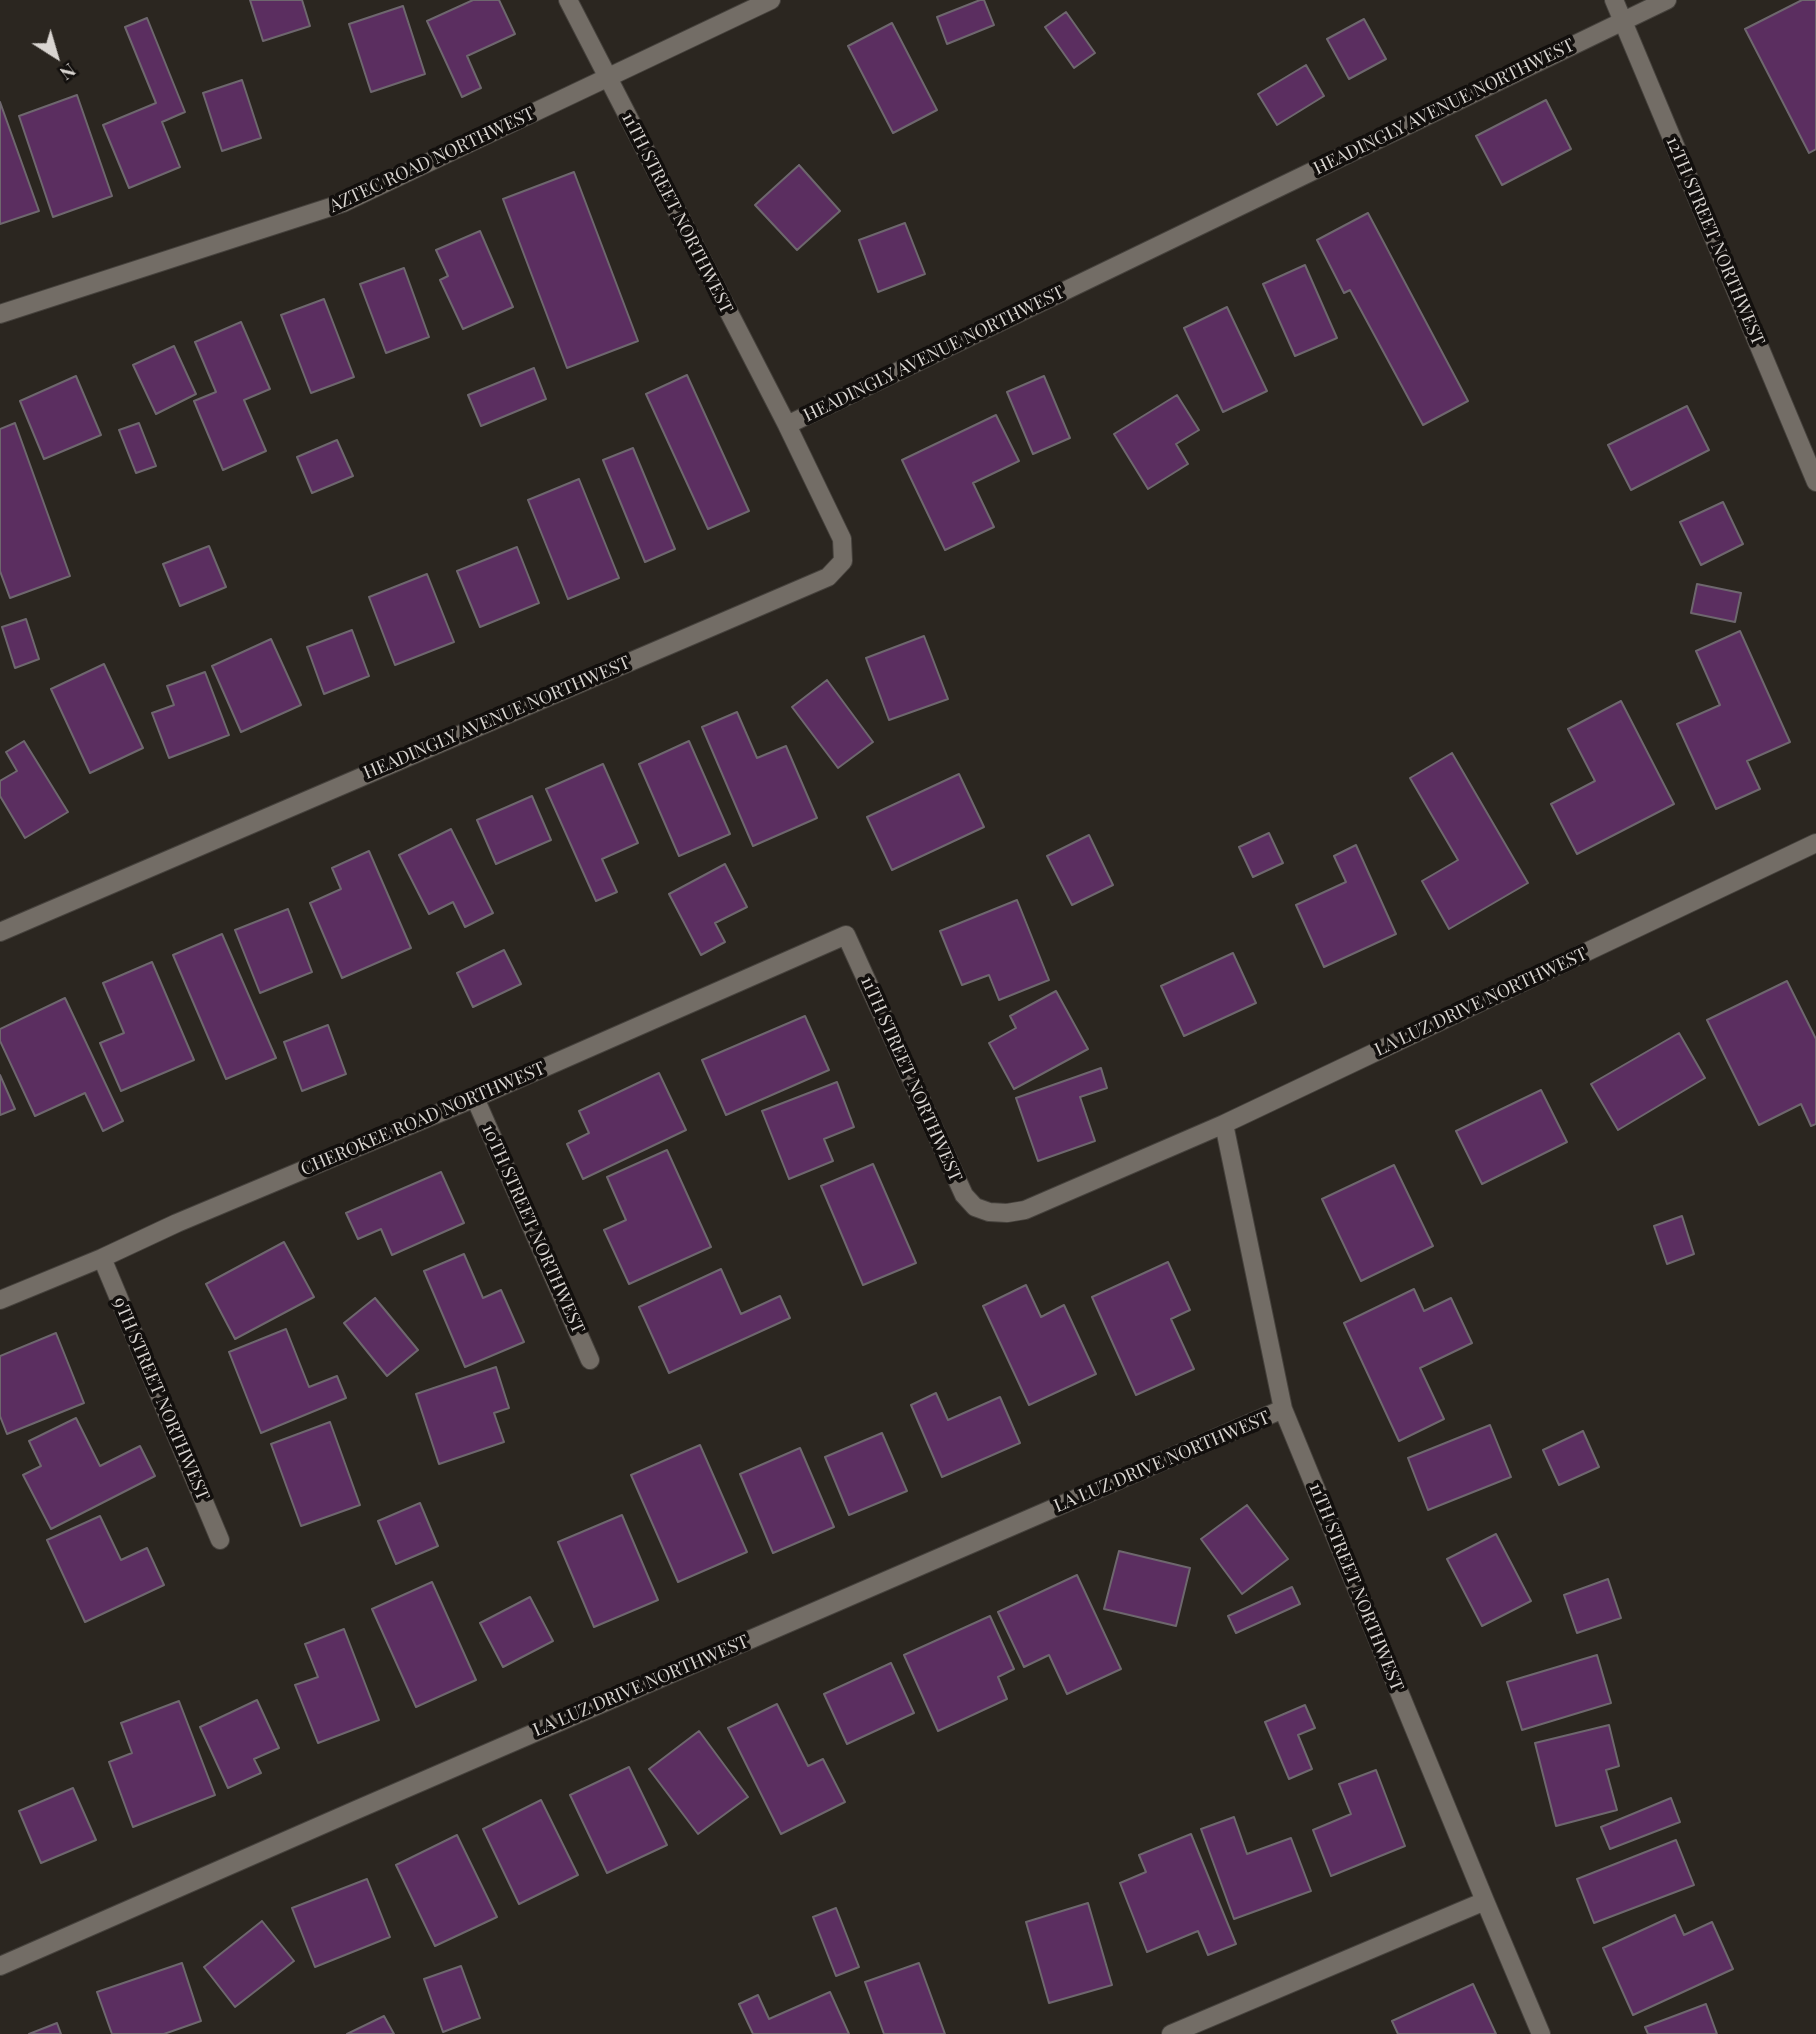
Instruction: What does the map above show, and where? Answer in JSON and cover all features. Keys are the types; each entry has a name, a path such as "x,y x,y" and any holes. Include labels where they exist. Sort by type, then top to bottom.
{"street":[{"name":"11TH STREET NORTHWEST","path":"568,0 787,425"},
{"name":"AZTEC ROAD NORTHWEST","path":"0,314 343,203 771,0"},
{"name":"12TH STREET NORTHWEST","path":"1614,0 1816,482"},
{"name":"HEADINGLY AVENUE NORTHWEST","path":"0,932 828,576 843,561 842,539 787,425 1667,0"},
{"name":"LA LUZ DRIVE NORTHWEST","path":"989,1212 1025,1210 1224,1124 1816,843"},
{"name":"11TH STREET NORTHWEST","path":"846,935 964,1195 975,1207 989,1212"},
{"name":"CHEROKEE ROAD NORTHWEST","path":"0,1300 475,1098 846,935"},
{"name":"10TH STREET NORTHWEST","path":"475,1098 590,1360"},
{"name":"11TH STREET NORTHWEST","path":"1224,1124 1283,1409 1541,2034"},
{"name":"9TH STREET NORTHWEST","path":"102,1258 220,1539"},
{"name":"LA LUZ DRIVE NORTHWEST","path":"0,1966 1283,1409"},
{"path":"1171,2034 1485,1901"}],"building":[{"path":"250,0 302,0 310,26 263,41"},
{"path":"473,0 499,0 515,34 467,56 481,88 462,97 427,21"},
{"path":"984,0 994,25 947,44 937,17"},
{"path":"1802,0 1816,0 1816,149 1809,153 1745,29"},
{"path":"403,6 425,74 371,92 349,24"},
{"path":"1066,12 1095,53 1074,68 1045,27"},
{"path":"147,18 185,112 162,122 180,167 129,188 103,125 156,103 125,27"},
{"path":"1364,19 1386,59 1349,79 1327,39"},
{"path":"892,23 937,110 893,133 848,46"},
{"path":"1306,65 1324,96 1277,125 1258,94"},
{"path":"242,80 261,138 222,151 203,93"},
{"path":"77,95 112,196 53,217 19,116"},
{"path":"1546,100 1571,149 1502,185 1476,136"},
{"path":"0,102 39,211 0,224"},
{"path":"799,165 840,211 797,250 755,205"},
{"path":"574,172 638,341 567,368 503,199"},
{"path":"1368,213 1468,401 1423,425 1350,290 1344,293 1317,240"},
{"path":"905,223 925,274 878,292 859,240"},
{"path":"480,231 513,307 463,329 440,280 448,276 436,250"},
{"path":"1305,265 1337,338 1295,356 1263,284"},
{"path":"404,268 429,337 386,353 360,284"},
{"path":"324,299 354,377 311,393 281,315"},
{"path":"1227,307 1267,391 1223,412 1184,328"},
{"path":"241,322 270,389 244,400 266,451 223,470 194,401 216,392 195,342"},
{"path":"174,346 196,394 156,414 133,365"},
{"path":"534,368 546,399 481,426 468,395"},
{"path":"687,375 749,511 708,529 646,394"},
{"path":"76,376 101,435 44,459 20,401"},
{"path":"1044,376 1070,438 1033,454 1007,392"},
{"path":"1177,395 1199,430 1176,444 1188,464 1148,489 1114,434"},
{"path":"1687,406 1709,450 1631,490 1608,445"},
{"path":"996,415 1019,461 973,483 994,527 945,550 902,460"},
{"path":"15,423 70,576 10,598 0,571 0,429"},
{"path":"139,423 156,466 136,473 119,430"},
{"path":"337,440 353,476 312,493 297,457"},
{"path":"633,448 675,549 645,562 603,460"},
{"path":"579,479 619,578 568,599 528,500"},
{"path":"1723,502 1743,544 1701,565 1680,522"},
{"path":"209,546 226,587 180,606 163,564"},
{"path":"517,547 539,603 480,627 457,571"},
{"path":"427,574 454,642 395,665 369,597"},
{"path":"1697,584 1741,593 1735,622 1691,613"},
{"path":"26,619 39,659 15,668 2,627"},
{"path":"352,630 369,676 324,694 307,647"},
{"path":"1740,631 1790,742 1747,761 1760,789 1716,809 1677,724 1720,705 1696,651"},
{"path":"924,636 948,699 889,720 866,658"},
{"path":"271,639 301,705 241,732 212,666"},
{"path":"104,664 143,748 90,773 51,689"},
{"path":"205,672 229,735 169,758 152,713 174,705 167,686"},
{"path":"827,680 873,742 838,768 792,707"},
{"path":"1621,701 1674,804 1577,854 1551,804 1595,781 1568,729"},
{"path":"737,712 757,758 786,746 817,818 753,846 702,727"},
{"path":"24,741 68,812 25,838 0,796 0,781 17,771 6,752"},
{"path":"689,741 730,834 679,856 639,764"},
{"path":"1452,753 1528,883 1449,929 1422,881 1458,860 1410,778"},
{"path":"603,764 638,843 602,859 617,892 596,901 546,789"},
{"path":"959,774 984,827 892,870 867,817"},
{"path":"532,796 551,840 496,864 477,820"},
{"path":"451,829 493,913 465,927 453,902 429,914 399,855"},
{"path":"1269,833 1283,863 1253,877 1239,847"},
{"path":"1089,835 1113,885 1072,905 1047,856"},
{"path":"1356,845 1396,934 1324,967 1296,905 1346,882 1334,856"},
{"path":"369,851 411,948 342,978 310,903 341,889 332,868"},
{"path":"725,864 747,907 715,923 725,942 701,955 669,894"},
{"path":"1017,900 1049,980 999,1000 989,975 962,985 940,931"},
{"path":"288,909 312,972 260,993 235,930"},
{"path":"222,934 276,1058 226,1079 173,955"},
{"path":"504,950 521,984 473,1007 457,973"},
{"path":"1233,953 1256,1003 1184,1036 1161,986"},
{"path":"152,962 194,1060 121,1091 100,1043 124,1033 103,983"},
{"path":"1787,981 1816,1039 1816,1124 1811,1126 1801,1104 1759,1125 1707,1020"},
{"path":"1056,991 1088,1049 1014,1089 989,1043 1016,1028 1010,1016"},
{"path":"65,998 123,1121 103,1131 85,1093 35,1116 0,1041 0,1029"},
{"path":"805,1016 829,1070 726,1115 702,1060"},
{"path":"328,1025 346,1074 302,1091 284,1042"},
{"path":"1679,1033 1705,1078 1618,1130 1591,1084"},
{"path":"1101,1068 1107,1088 1080,1097 1095,1141 1038,1161 1016,1098"},
{"path":"659,1073 686,1130 583,1179 567,1144 589,1133 579,1111"},
{"path":"0,1075 15,1109 0,1115"},
{"path":"837,1082 854,1127 824,1139 833,1161 789,1179 762,1111"},
{"path":"1541,1090 1567,1142 1482,1184 1456,1131"},
{"path":"667,1150 711,1247 629,1284 604,1230 626,1220 607,1177"},
{"path":"873,1164 916,1263 863,1285 821,1186"},
{"path":"1394,1165 1433,1246 1361,1281 1322,1199"},
{"path":"441,1172 464,1223 392,1255 381,1229 358,1239 346,1213"},
{"path":"1682,1216 1694,1254 1667,1264 1654,1226"},
{"path":"284,1242 314,1297 235,1339 206,1284"},
{"path":"464,1254 483,1298 501,1290 524,1342 465,1367 424,1271"},
{"path":"1168,1262 1190,1310 1171,1319 1194,1369 1136,1395 1092,1297"},
{"path":"721,1269 741,1314 780,1296 790,1318 669,1373 639,1307"},
{"path":"1026,1285 1041,1317 1064,1305 1096,1374 1029,1405 983,1306"},
{"path":"1414,1289 1424,1311 1451,1298 1472,1343 1420,1368 1444,1419 1399,1441 1344,1323"},
{"path":"375,1298 418,1350 387,1376 344,1323"},
{"path":"286,1329 309,1387 337,1376 346,1398 261,1433 229,1352"},
{"path":"56,1333 84,1403 7,1434 0,1416 0,1356"},
{"path":"496,1367 509,1408 494,1413 504,1442 439,1464 416,1394"},
{"path":"936,1393 948,1420 1000,1397 1020,1443 942,1477 911,1405"},
{"path":"76,1418 100,1466 140,1446 155,1476 51,1529 23,1475 41,1466 29,1441"},
{"path":"330,1422 360,1505 301,1526 271,1444"},
{"path":"1490,1425 1511,1477 1428,1510 1408,1458"},
{"path":"1583,1431 1599,1467 1559,1485 1543,1450"},
{"path":"882,1433 907,1491 849,1515 825,1457"},
{"path":"700,1445 747,1552 678,1582 631,1475"},
{"path":"800,1448 834,1527 773,1553 740,1474"},
{"path":"420,1503 438,1546 396,1564 378,1521"},
{"path":"1247,1505 1288,1559 1242,1594 1201,1539"},
{"path":"622,1515 658,1600 594,1627 558,1542"},
{"path":"100,1516 121,1560 147,1548 164,1585 85,1622 47,1540"},
{"path":"1496,1534 1531,1601 1482,1626 1447,1559"},
{"path":"1119,1551 1190,1568 1176,1626 1104,1609"},
{"path":"1077,1575 1121,1669 1067,1694 1049,1655 1024,1667 998,1612"},
{"path":"1608,1579 1621,1618 1577,1633 1564,1595"},
{"path":"432,1582 476,1680 416,1707 372,1609"},
{"path":"1292,1587 1300,1604 1236,1633 1228,1616"},
{"path":"530,1597 553,1641 503,1667 480,1623"},
{"path":"990,1616 1014,1669 998,1677 1007,1699 938,1731 904,1655"},
{"path":"344,1629 379,1720 318,1743 295,1685 318,1677 305,1644"},
{"path":"1597,1655 1611,1703 1522,1730 1507,1682"},
{"path":"891,1663 914,1713 847,1744 824,1694"},
{"path":"257,1700 279,1748 254,1759 261,1773 228,1788 200,1727"},
{"path":"179,1701 215,1795 133,1827 109,1762 132,1753 121,1723"},
{"path":"777,1704 808,1766 823,1759 845,1802 781,1834 728,1728"},
{"path":"1305,1705 1315,1728 1298,1735 1312,1769 1289,1779 1265,1722"},
{"path":"1609,1725 1619,1766 1606,1770 1617,1810 1556,1826 1535,1743"},
{"path":"699,1731 748,1797 698,1834 649,1769"},
{"path":"629,1767 667,1845 607,1873 570,1795"},
{"path":"1376,1770 1405,1846 1331,1876 1313,1830 1351,1814 1339,1784"},
{"path":"73,1788 96,1840 41,1863 19,1811"},
{"path":"1671,1798 1680,1822 1610,1849 1601,1827"},
{"path":"541,1800 578,1875 519,1904 483,1829"},
{"path":"1234,1817 1247,1854 1291,1838 1311,1891 1234,1919 1201,1829"},
{"path":"1191,1834 1236,1944 1208,1955 1198,1931 1147,1952 1120,1883 1146,1872 1139,1855"},
{"path":"457,1835 497,1917 435,1946 396,1865"},
{"path":"1676,1840 1694,1885 1594,1923 1577,1879"},
{"path":"367,1879 390,1937 315,1967 292,1908"},
{"path":"1088,1903 1112,1985 1049,2003 1026,1922"},
{"path":"836,1908 859,1967 836,1976 813,1917"},
{"path":"1675,1915 1684,1935 1712,1922 1733,1969 1633,2015 1603,1948"},
{"path":"262,1921 294,1961 235,2007 204,1967"},
{"path":"182,1963 201,2021 164,2034 112,2034 97,1992"},
{"path":"919,1963 945,2034 884,2034 865,1982"},
{"path":"461,1966 480,2018 443,2032 424,1979"},
{"path":"1473,1984 1496,2034 1398,2034 1392,2021"},
{"path":"830,1992 849,2034 753,2034 739,2004 758,1995 769,2019"},
{"path":"1706,2004 1717,2034 1648,2034 1645,2027"},
{"path":"384,2016 394,2034 347,2034"},
{"path":"57,2023 61,2034 29,2034"}]}
